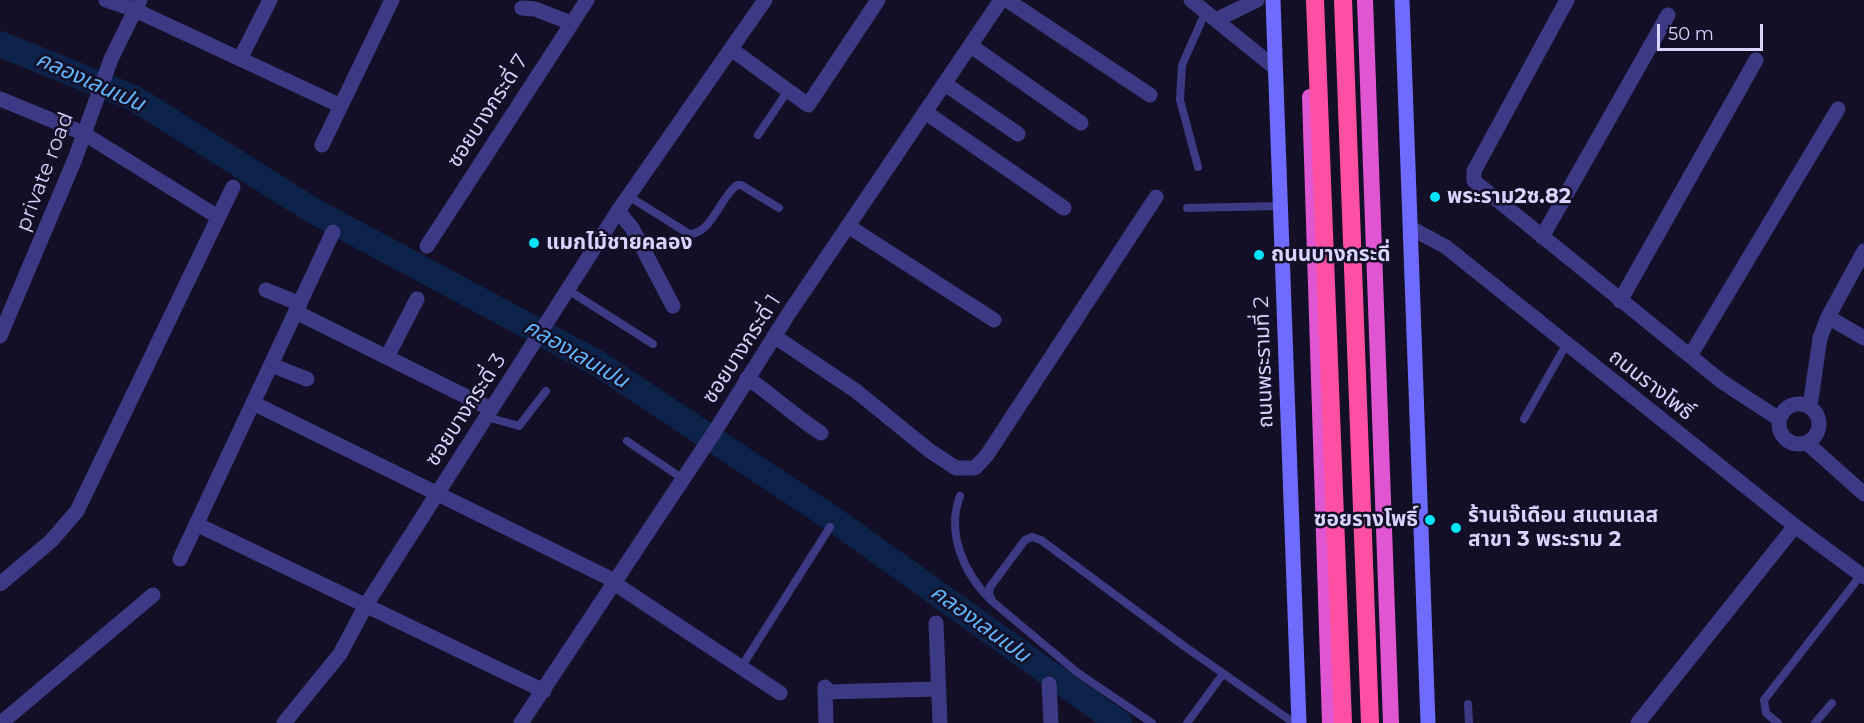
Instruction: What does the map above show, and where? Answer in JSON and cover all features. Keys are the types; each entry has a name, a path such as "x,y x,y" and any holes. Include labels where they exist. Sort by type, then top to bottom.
{"highway":[{"path":"1307,0 1330,723"},
{"path":"1315,0 1343,723"},
{"path":"1343,0 1370,723"},
{"path":"1365,0 1391,723"}],"main road":[{"name":"ถนนพระรามที่ 2","path":"1273,0 1299,723"},
{"path":"1402,0 1428,723"}],"street":[{"path":"106,0 137,5 240,59 339,105"},
{"path":"240,59 270,0"},
{"path":"322,145 339,105 392,0"},
{"name":"ซอยบางกระดี่ 7","path":"427,246 587,0"},
{"name":"ซอยบางกระดี่ 3","path":"286,722 340,654 366,605 618,212 765,0"},
{"path":"799,118 878,0"},
{"name":"ซอยบางกระดี่ 1","path":"521,723 710,440 722,417 774,336 1001,0"},
{"path":"1007,0 1150,95"},
{"path":"1191,0 1274,67"},
{"path":"1211,16 1257,0"},
{"path":"1567,0 1474,171 1474,181 1690,356 1779,419"},
{"name":"private road","path":"0,336 75,159 111,59 137,5"},
{"path":"522,8 535,9 571,23"},
{"path":"1542,237 1668,15"},
{"path":"970,46 1081,123"},
{"path":"731,49 808,105"},
{"path":"1620,301 1756,60"},
{"path":"945,84 1018,134"},
{"path":"0,99 83,133 218,218"},
{"path":"1690,356 1838,109"},
{"path":"925,112 1064,208"},
{"path":"0,584 51,541 77,511 234,187"},
{"path":"774,336 856,391 930,451 956,468 975,468 987,455 1156,197"},
{"path":"618,212 632,228 673,306"},
{"path":"848,226 994,320"},
{"name":"ถนนรางโพธิ์","path":"1412,228 1446,247 1794,526 1862,576"},
{"path":"180,559 333,232"},
{"path":"1807,443 1819,429 1818,416 1810,406 1820,338 1828,317 1864,250"},
{"path":"266,290 489,413"},
{"path":"387,357 417,299"},
{"path":"1828,317 1864,338"},
{"path":"271,365 307,379"},
{"path":"747,378 773,395 790,414 821,433"},
{"path":"253,403 615,582 780,693"},
{"path":"1810,406 1791,405 1779,419 1780,432 1788,442 1807,443 1864,494"},
{"path":"196,524 544,691"},
{"path":"1638,723 1794,526"},
{"path":"1,723 153,595"},
{"path":"936,623 940,723"},
{"path":"1049,684 1051,723"},
{"path":"826,723 825,690 938,689"}],"lane":[{"path":"1198,167 1180,100 1182,65 1211,16"},
{"path":"758,135 788,92"},
{"path":"630,197 689,234 696,234 704,228 737,185 741,185 779,207"},
{"path":"1187,208 1281,206"},
{"path":"568,290 653,344"},
{"path":"1524,418 1566,345"},
{"path":"489,413 519,426 546,391"},
{"path":"627,441 683,478"},
{"path":"960,496 954,518 957,543 974,581 993,602 1078,673 1152,723"},
{"path":"742,666 830,527"},
{"path":"993,602 989,594 990,587 1026,540 1032,537 1041,540 1223,674 1294,723"},
{"path":"1778,723 1766,713 1764,700 1862,576"},
{"path":"1187,723 1223,674"},
{"path":"1815,723 1832,703"},
{"path":"1468,705 1468,723"}],"waterway":[{"name":"คลองเลนเปน","path":"0,44 134,98 312,210 597,363 833,519 1119,723"}],"place":[{"name":"พระราม2ซ.82","path":"1435,197"},
{"name":"แมกไม้ชายคลอง","path":"534,243"},
{"name":"ถนนบางกระดี่","path":"1259,255"},
{"name":"ซอยรางโพธิ์","path":"1430,520"},
{"name":"ร้านเจ๊เดือน สแตนเลส สาขา 3 พระราม 2","path":"1456,528"}]}
